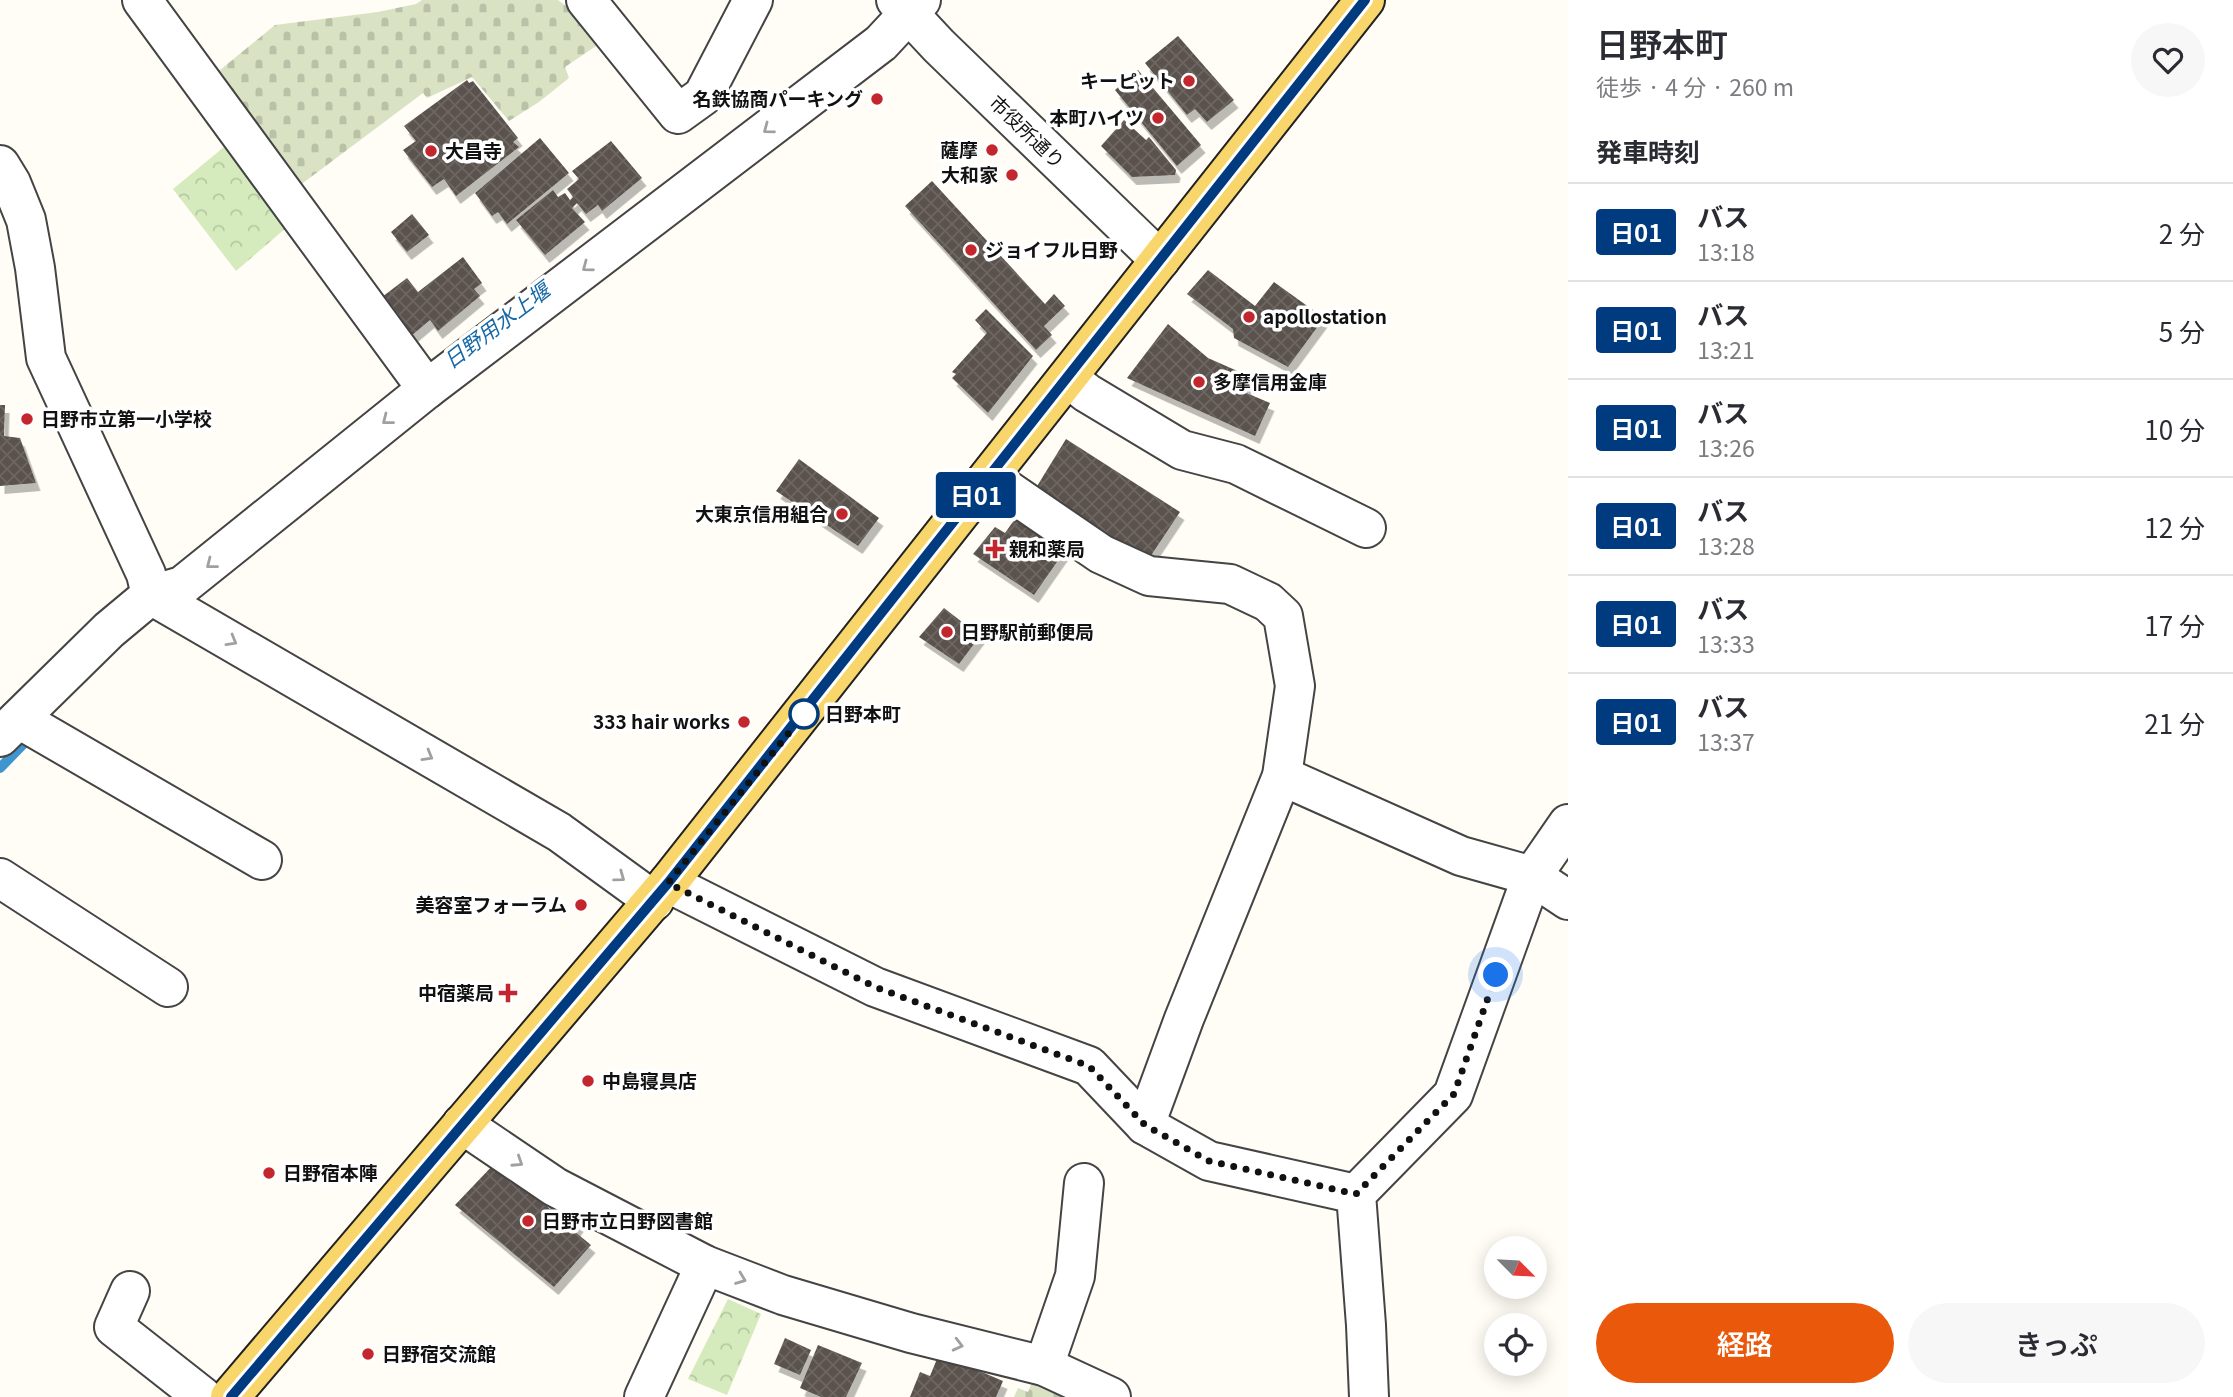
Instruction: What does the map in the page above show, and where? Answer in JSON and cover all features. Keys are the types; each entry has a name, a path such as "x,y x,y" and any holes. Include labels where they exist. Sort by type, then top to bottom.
{"main road":[{"path":"230,1397 661,892 1365,0"}],"street":[{"path":"142,0 427,389"},
{"path":"586,0 678,114 703,96 753,0"},
{"path":"261,860 23,729 109,630 151,595 182,586 427,389 881,43 909,4"},
{"name":"市役所通り","path":"909,4 939,46 1160,260"},
{"path":"0,165 11,183 26,220 46,358 146,574 151,595 661,892 875,987 1089,1066 1145,1125 1209,1161 1356,1194"},
{"path":"1068,378 1087,393 1182,450 1236,464 1366,528"},
{"path":"990,478 1101,554 1149,576 1230,584 1268,602 1283,616 1294,686 1282,776 1184,1019 1145,1125"},
{"path":"1282,776 1461,856 1532,876 1568,900"},
{"path":"1369,1397 1356,1194 1454,1094 1532,876 1568,824"},
{"path":"0,878 167,987"},
{"path":"462,1124 555,1187 705,1265 796,1299 911,1334 1044,1366 1111,1397"},
{"path":"1044,1366 1075,1276 1084,1183"},
{"path":"644,1397 705,1265"},
{"path":"130,1291 114,1327 203,1397"}],"green space":[{"path":"422,0 558,0 570,9 599,44 565,67 569,78 509,121 472,77 427,98 423,93 295,189 209,79 275,25 378,12 416,4"},
{"path":"224,147 286,228 236,271 173,189"},
{"path":"728,1299 761,1314 727,1395 688,1379"},
{"path":"1036,1372 1092,1397 1014,1397 1018,1388 1028,1392"}],"building":[{"path":"1178,36 1234,100 1207,122 1195,109 1187,115 1145,63"},
{"name":"本町ハイツ","path":"1138,70 1201,145 1177,166 1115,90"},
{"path":"467,80 469,83 473,81 518,138 513,142 519,147 456,196 444,179 432,187 403,150 416,141 404,126"},
{"path":"1124,120 1146,140 1149,137 1176,170 1175,175 1132,177 1101,146"},
{"path":"540,138 569,173 507,224 498,212 492,216 475,193"},
{"path":"611,141 642,178 602,211 598,205 586,214 577,203 572,208 585,222 545,255 516,220 553,190 558,197 565,193 570,200 573,197 567,189 579,179 572,171"},
{"name":"ジョイフル日野","path":"932,181 1045,304 1054,294 1065,306 1044,326 1052,335 1036,350 905,206"},
{"path":"412,214 429,235 407,252 391,232"},
{"path":"463,257 482,283 474,289 480,296 438,331 430,320 411,336 382,297 407,278 418,292"},
{"path":"1208,270 1255,306 1274,282 1324,318 1288,367 1234,338 1233,329 1187,294"},
{"path":"986,309 1033,356 988,413 952,378 956,374 952,372 987,333 975,320"},
{"path":"1168,324 1208,358 1251,377 1244,392 1270,403 1255,436 1127,378"},
{"path":"0,405 5,405 4,436 20,438 36,483 0,486"},
{"path":"1066,439 1180,512 1146,563 1031,496"},
{"path":"799,459 879,518 858,546 776,491"},
{"path":"1017,516 1066,549 1034,595 973,554 995,527 1005,533"},
{"path":"944,608 980,636 959,664 919,637"},
{"path":"495,1163 550,1209 555,1204 579,1224 574,1231 591,1245 554,1287 455,1205"},
{"path":"785,1338 811,1350 800,1375 774,1364"},
{"path":"818,1345 862,1363 846,1397 821,1397 800,1388"},
{"path":"939,1354 1003,1381 996,1397 910,1397 920,1372 930,1376"}],"waterway":[{"name":"日野用水上堰","path":"0,768 32,735"}],"bus line":[{"name":"日01","path":"231,1397 668,883 1365,0"}],"place":[{"name":"キーピット","path":"1189,81"},
{"name":"名鉄協商パーキング","path":"877,99"},
{"name":"本町ハイツ","path":"1158,118"},
{"name":"薩摩","path":"992,150"},
{"name":"大昌寺","path":"431,151"},
{"name":"大和家","path":"1012,175"},
{"name":"ジョイフル日野","path":"971,250"},
{"name":"apollostation","path":"1249,317"},
{"name":"多摩信用金庫","path":"1199,382"},
{"name":"日野市立第一小学校","path":"27,419"},
{"name":"大東京信用組合","path":"842,514"},
{"name":"親和薬局","path":"995,549"},
{"name":"日野駅前郵便局","path":"947,632"},
{"name":"日野本町","path":"804,714"},
{"name":"333 hair works","path":"744,722"},
{"name":"美容室フォーラム","path":"581,905"},
{"name":"中宿薬局","path":"508,993"},
{"name":"中島寝具店","path":"588,1081"},
{"name":"日野宿本陣","path":"269,1173"},
{"name":"日野市立日野図書館","path":"528,1221"},
{"name":"日野宿交流館","path":"368,1354"}],"route":[{"path":"804,714 668,883 875,987 1089,1066 1145,1125 1209,1161 1356,1194 1454,1094 1496,975"}]}
